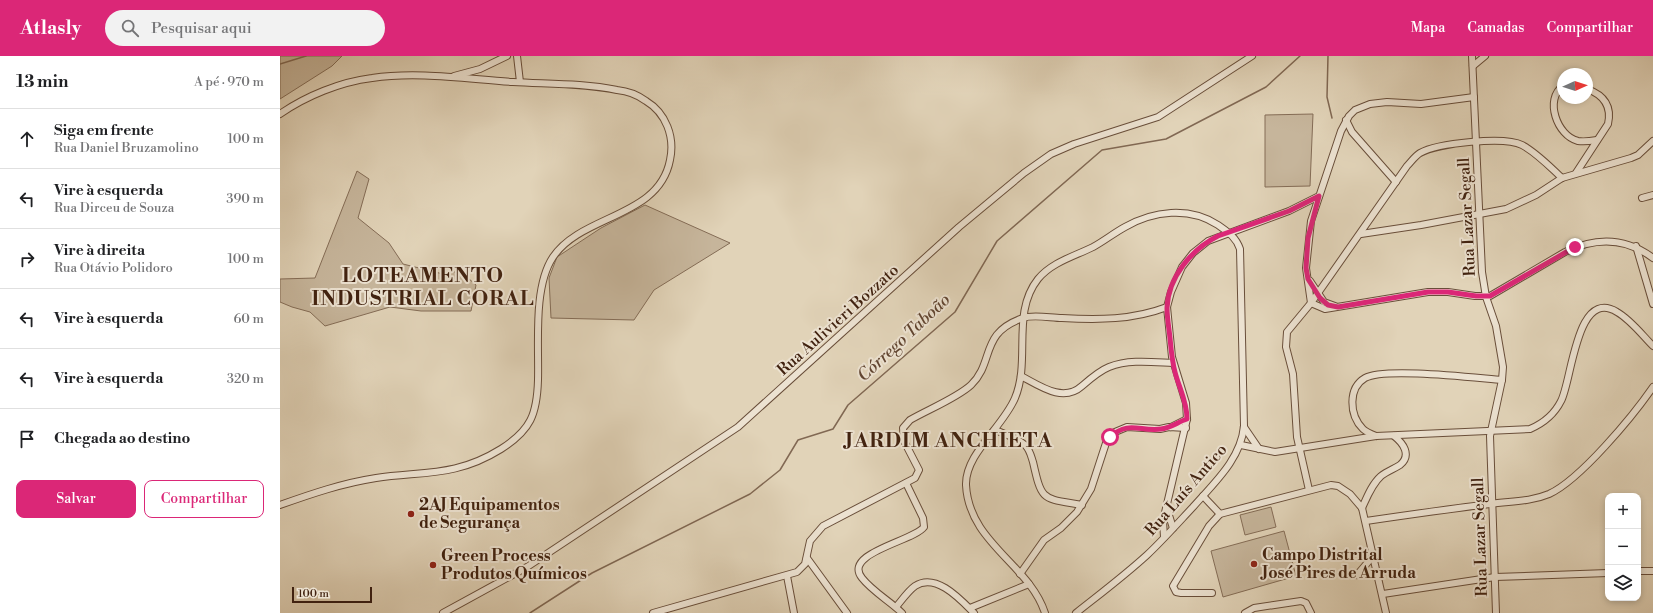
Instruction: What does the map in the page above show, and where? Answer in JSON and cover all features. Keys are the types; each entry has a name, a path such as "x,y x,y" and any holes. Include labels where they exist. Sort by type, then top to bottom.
{"street":[{"path":"447,78 480,69 507,56"},
{"path":"517,56 520,82"},
{"name":"Rua Aulivieri Bozzato","path":"443,613 527,567 738,427 959,227 1024,173 1051,154 1074,144 1158,117 1252,56"},
{"path":"1472,56 1485,56"},
{"name":"Rua Lazar Segall","path":"1472,56 1478,215 1482,272 1486,297 1496,326 1501,351 1502,380 1491,431 1496,613"},
{"path":"1473,66 1485,56"},
{"path":"280,114 304,100 323,92 347,83 370,78 406,76 604,88 634,95 646,100 664,118 669,129 671,144 670,160 665,176 654,190 629,208 571,239 552,258 542,285 535,410 525,431 512,442 476,463 448,471 376,478 310,494 280,505"},
{"path":"1576,173 1608,124 1609,109 1602,96 1593,91"},
{"path":"1557,92 1555,94 1554,106 1562,131 1578,141 1597,140"},
{"path":"1311,303 1306,256 1308,238 1319,196 1339,135 1346,120 1355,110 1370,104 1387,102 1421,104 1474,97"},
{"path":"1346,120 1352,132 1396,182"},
{"path":"1339,135 1352,132"},
{"path":"1309,490 1299,449 1293,374 1286,347 1286,339 1292,326 1311,303 1361,234 1396,182 1420,153 1451,144 1506,141 1522,145 1562,178"},
{"path":"1361,234 1422,226 1506,209 1520,203 1562,178 1630,158 1638,154 1653,141"},
{"path":"1164,537 1163,521 1187,419 1186,404 1173,363 1167,307 1168,299 1179,274 1193,253 1208,241 1289,211 1319,196"},
{"path":"1642,198 1653,196"},
{"path":"1046,613 1040,600 1029,584 992,544 975,520 968,498 966,477 972,461 995,430 1016,397 1021,376 1026,301 1038,280 1044,273 1061,262 1099,244 1134,222 1163,213 1186,213 1202,217 1230,233"},
{"name":"Rua Luís Antico","path":"1076,613 1137,564 1164,537 1203,496 1234,458 1240,445 1244,426 1240,249 1238,242 1230,233"},
{"path":"1311,303 1320,308 1338,307 1428,292 1448,292 1486,297 1493,295 1575,247 1597,242 1622,242 1636,246 1653,258"},
{"path":"1636,246 1653,304"},
{"path":"1308,279 1317,294 1328,305 1338,307"},
{"path":"653,613 787,576 802,569 807,558 810,541 823,526 916,478 919,470 904,440 903,428 906,423 971,385 981,371 993,339 1005,327 1024,317 1122,318 1154,312 1167,307"},
{"path":"1240,445 1275,452 1376,436 1530,429 1554,413 1562,401 1568,383 1579,335 1586,319 1596,310 1602,308 1616,311 1653,346"},
{"path":"1021,376 1049,390 1066,394 1075,392 1101,371 1110,366 1136,362 1173,363"},
{"path":"1376,436 1362,428 1352,408 1354,391 1358,383 1366,378 1387,373 1502,380"},
{"path":"1366,521 1492,504 1535,500 1551,493 1565,484 1594,458 1644,401 1653,387"},
{"path":"1020,574 1044,540 1069,522 1082,505 1096,477 1106,443 1115,432 1127,427 1160,429 1169,427 1187,419"},
{"path":"1244,426 1259,448"},
{"path":"1169,427 1186,428"},
{"path":"995,430 1026,446 1031,454 1040,490 1044,496 1082,505"},
{"path":"1362,508 1378,479 1400,464 1403,460 1405,451 1404,445 1394,436"},
{"path":"902,613 862,578 859,568 863,560 872,552 917,534 924,527 923,518 906,483"},
{"path":"1212,593 1180,593 1176,592 1173,586 1206,531 1220,514 1331,485 1338,486 1350,494 1362,508 1383,594 1386,613"},
{"path":"1203,496 1220,514"},
{"path":"1166,507 1172,528"},
{"path":"1357,575 1374,555"},
{"path":"807,558 847,613"},
{"path":"1641,571 1653,571"},
{"path":"1383,594 1495,577 1605,572"},
{"path":"787,576 794,613"},
{"path":"896,607 916,585 930,582 943,586 972,611 1029,584"},
{"path":"1245,613 1254,608 1301,601 1306,603 1311,613"}],"shaded area":[{"path":"280,56 342,56 332,66 280,99"},
{"path":"1313,114 1310,186 1265,187 1265,115"},
{"path":"357,171 369,179 358,218 389,243 403,264 443,274 460,271 476,285 471,311 421,311 390,307 325,326 310,312 280,302 280,279 315,278"},
{"path":"645,205 730,243 654,290 634,320 551,318 549,278 557,257 601,228"},
{"path":"1271,507 1276,527 1245,535 1240,515"},
{"name":"Campo Distrital José Pires de Arruda","path":"1284,531 1296,576 1223,597 1211,551"}],"waterway":[{"path":"280,64 306,56"},
{"name":"Córrego Taboão","path":"530,613 592,573 750,494 780,470 798,440 833,429 848,405 955,312 997,241 1102,150 1166,139 1266,87 1300,56"},
{"path":"1328,56 1327,97 1332,118"}],"place":[{"name":"2AJ Equipamentos de Segurança","path":"411,514"},
{"name":"Campo Distrital José Pires de Arruda","path":"1254,564"},
{"name":"Green Process Produtos Químicos","path":"433,565"}],"district":[{"name":"LOTEAMENTO INDUSTRIAL CORAL","path":"423,288"},
{"name":"JARDIM ANCHIETA","path":"949,441"}],"route":[{"path":"1110,437 1120,429 1127,427 1160,429 1169,427 1187,419 1186,404 1175,372 1172,357 1167,307 1168,299 1182,267 1193,253 1200,246 1218,236 1289,211 1319,196 1311,221 1308,238 1306,256 1307,277 1317,294 1324,302 1328,305 1338,307 1428,292 1461,293 1481,297 1490,296 1575,247"}]}
